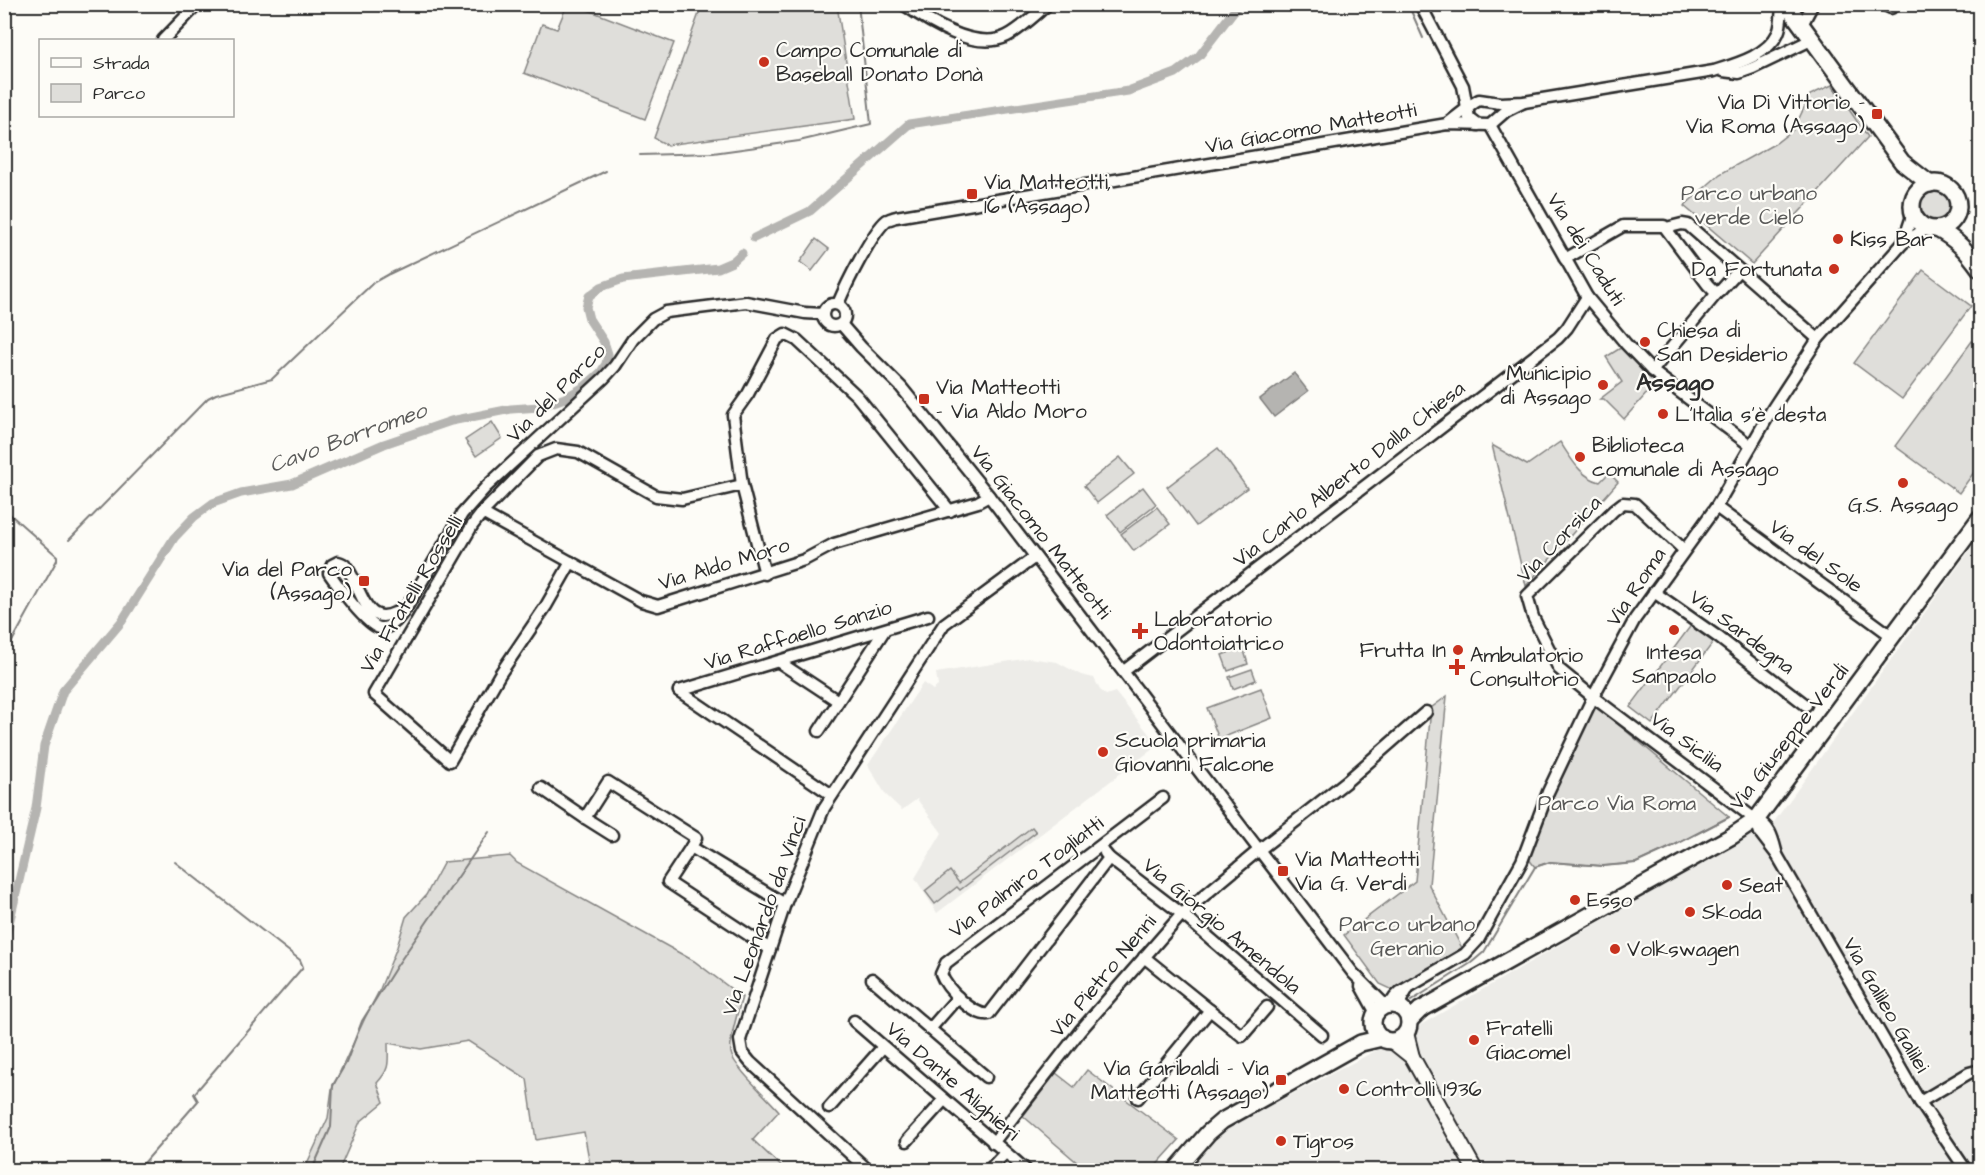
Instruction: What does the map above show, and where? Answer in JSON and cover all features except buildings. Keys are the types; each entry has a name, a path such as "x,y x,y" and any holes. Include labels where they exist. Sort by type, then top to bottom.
{"main road":[{"path":"1784,4 1902,162 1930,183 1941,184 1952,190 1957,199 1962,233 1976,263"},
{"path":"1902,162 1913,200 1913,213 1919,222 1953,238 1976,263"},
{"path":"1913,200 1922,187 1930,183"},
{"path":"1937,229 1951,223 1958,211"},
{"name":"Via Giuseppe Verdi","path":"1176,1170 1208,1133 1222,1121 1361,1043 1395,1019 1732,837 1756,820 1980,518"}],"street":[{"path":"164,39 198,4"},
{"path":"903,4 959,35 983,42 1006,36 1048,4"},
{"path":"1420,4 1463,86 1469,118 1478,125 1493,122 1506,111 1524,102"},
{"path":"1468,109 1474,103 1524,102 1714,71 1734,65 1765,49 1779,32 1784,4"},
{"path":"1714,71 1739,72 1753,68 1793,48 1807,34 1804,21 1813,5"},
{"path":"1779,32 1785,45 1793,48"},
{"path":"1463,86 1496,108 1493,122"},
{"name":"Via Giacomo Matteotti","path":"1447,124 1468,109"},
{"name":"Via dei Caduti","path":"1493,122 1564,258 1587,297 1652,371 1751,447"},
{"name":"Via Giacomo Matteotti","path":"838,304 849,279 878,231 888,220 896,217 1447,124 1478,125"},
{"name":"Via Roma","path":"1903,243 1911,219 1913,200"},
{"path":"1666,228 1682,224 1688,225 1818,339"},
{"path":"1564,258 1623,226 1664,226 1708,285 1718,292"},
{"name":"Via Roma","path":"1395,1019 1407,990 1465,954 1478,940 1522,861 1548,792 1593,697 1635,619 1716,507 1773,408 1818,339 1903,243 1922,231 1937,229"},
{"path":"1652,371 1739,270"},
{"name":"Via Carlo Alberto Dalla Chiesa","path":"1124,671 1553,342 1567,327 1587,297"},
{"name":"Via del Parco","path":"408,605 385,618 378,616 370,610 343,563 338,562 332,565 329,573 336,584 374,626 382,628 388,626 400,617 408,605 462,514 486,487 604,378 633,339 653,319 666,312 746,302 822,314"},
{"path":"838,304 845,312 845,318 841,324 828,325 822,314 828,305 838,304"},
{"name":"Via Giacomo Matteotti","path":"841,324 901,387 989,496 1353,973 1395,1019"},
{"path":"765,574 742,485 733,415 748,394 777,339 785,334 797,340 857,396 951,511"},
{"name":"Via Fratelli Rosselli","path":"571,562 546,606 500,674 450,761 374,694 471,526 538,456 556,449 578,452 656,496 682,499 742,485"},
{"name":"Via Aldo Moro","path":"482,513 641,601 658,606 765,574 804,561 834,544 951,511 989,496"},
{"name":"Via Corsica","path":"1593,697 1559,669 1533,617 1527,596 1623,503 1635,504 1684,550"},
{"name":"Via del Sole","path":"1716,507 1893,637"},
{"name":"Via Leonardo da Vinci","path":"868,1170 755,1067 742,1052 740,1040 785,904 816,824 832,795 944,624 1035,557"},
{"name":"Via Sardegna","path":"1654,592 1718,637 1806,705"},
{"name":"Via Raffaello Sanzio","path":"832,795 679,691 928,616"},
{"path":"819,731 884,631"},
{"path":"778,662 838,701"},
{"name":"Via Sicilia","path":"1593,697 1756,820"},
{"name":"Via Pietro Nenni","path":"993,1143 1080,1032 1182,914 1259,849 1347,781 1426,712"},
{"path":"585,818 608,782 696,838 668,882 770,949"},
{"path":"541,788 612,835"},
{"name":"Via Palmiro Togliatti","path":"1109,858 989,1014 980,1014 958,997 944,981 941,974 946,963 1163,798"},
{"name":"Via Galileo Galilei","path":"1756,820 1763,823 1769,830 1777,855 1920,1102 1966,1170"},
{"name":"Via Giorgio Amendola","path":"1098,846 1109,858 1182,914 1322,1035"},
{"path":"691,847 785,904"},
{"path":"1144,957 1242,1036 1267,1007"},
{"path":"872,979 986,1077"},
{"path":"930,1029 958,997"},
{"path":"1138,1098 1210,1010"},
{"path":"1395,1019 1412,1057 1475,1170"},
{"name":"Via Dante Alighieri","path":"854,1021 1026,1170"},
{"path":"829,1108 883,1047"},
{"path":"1920,1102 1969,1073 1980,1070"},
{"path":"907,1141 944,1100"},
{"path":"989,1170 1005,1153"}],"shaded area":[{"path":"1294,373 1308,391 1274,417 1260,399"},
{"path":"1980,536 1980,1170 1188,1170 1220,1132 1377,1050 1774,822"},
{"path":"1029,658 1057,662 1081,675 1094,678 1100,690 1106,695 1115,692 1158,745 937,913 915,878 942,833 917,799 902,810 886,795 868,765 923,683 933,690 938,686 936,673"}],"green space":[{"path":"567,5 575,5 674,43 645,119 524,73 542,24 557,29"},
{"name":"Campo Comunale di Baseball Donato Donà","path":"702,5 837,5 855,119 667,145 654,138"},
{"name":"Parco urbano verde Cielo","path":"1832,85 1868,137 1752,264 1684,206 1720,174 1776,143 1794,129 1810,95"},
{"path":"1932,191 1943,192 1949,197 1951,204 1951,212 1941,224 1934,225 1925,221 1919,213 1921,200"},
{"path":"816,239 829,249 812,271 800,262"},
{"path":"1923,270 1971,306 1902,399 1854,363"},
{"path":"1972,341 1980,347 1980,464 1959,493 1895,446"},
{"path":"1622,347 1642,371 1656,383 1624,419 1604,399 1600,399 1622,382 1606,357"},
{"path":"492,422 502,438 476,456 465,440"},
{"path":"1560,442 1587,476 1600,482 1609,473 1618,482 1526,586 1492,445 1527,465"},
{"path":"1218,448 1247,488 1196,526 1167,487"},
{"path":"1120,457 1134,474 1097,503 1084,486"},
{"path":"1143,487 1156,504 1120,532 1107,515"},
{"path":"1157,507 1170,524 1134,551 1121,534"},
{"path":"1692,624 1715,640 1652,724 1630,707"},
{"path":"1243,647 1248,664 1228,671 1222,655"},
{"path":"1252,669 1256,680 1233,689 1229,677"},
{"path":"1261,688 1272,718 1219,739 1207,708"},
{"name":"Parco urbano Geranio","path":"1447,696 1429,885 1462,948 1393,990 1380,984 1344,935 1415,881 1431,708"},
{"name":"Parco Via Roma","path":"1595,705 1729,817 1636,863 1603,866 1550,862 1535,867 1528,858 1551,797"},
{"path":"1032,827 1036,832 960,890 957,887 935,904 925,891 950,871 959,883"},
{"path":"510,856 517,863 694,961 742,997 733,1033 731,1053 744,1074 779,1111 753,1140 785,1170 591,1170 584,1132 536,1140 527,1079 468,1041 421,1049 388,1043 387,1069 377,1083 384,1102 360,1122 339,1170 304,1170 328,1118 332,1089 380,989 406,917 426,895 444,862"},
{"path":"1087,1070 1179,1140 1152,1170 1086,1170 1023,1116 1056,1073 1074,1087"}],"waterway":[{"path":"640,155 713,153 799,141 871,124 858,4"},
{"name":"Cavo Borromeo","path":"754,238 810,211 909,124 1128,91 1176,73 1199,56 1239,4"},
{"path":"1408,4 1423,38"},
{"path":"69,540 208,398 272,379 373,283 606,171"},
{"name":"Cavo Borromeo","path":"4,945 36,808 44,746 63,691 122,621 174,538 194,517 213,503 241,493 292,484 384,444 451,421 511,409 539,407 565,398 584,387 601,372 606,364 608,354 604,342 589,319 586,307 589,296 601,287 623,279 718,268 732,262 742,253"},
{"path":"4,509 57,556 57,560 4,656"},
{"path":"1411,1001 1471,963 1484,952 1535,867 1550,862 1603,866 1636,863 1729,817"},
{"path":"312,1170 331,1127 333,1085 346,1063 362,1021 396,967 489,832"},
{"path":"138,1170 198,1101 194,1094 303,967 300,960 175,862"}],"place":[{"name":"Campo Comunale di Baseball Donato Donà","path":"764,62"},
{"name":"Via Di Vittorio - Via Roma (Assago)","path":"1877,114"},
{"name":"Via Matteotti, 16 (Assago)","path":"972,194"},
{"name":"Kiss Bar","path":"1838,239"},
{"name":"Da Fortunata","path":"1834,269"},
{"name":"Chiesa di San Desiderio","path":"1645,342"},
{"name":"Municipio di Assago","path":"1603,385"},
{"name":"Via Matteotti - Via Aldo Moro","path":"924,399"},
{"name":"L'Italia s'è desta","path":"1663,414"},
{"name":"Biblioteca comunale di Assago","path":"1580,457"},
{"name":"G.S. Assago","path":"1903,483"},
{"name":"Via del Parco (Assago)","path":"364,581"},
{"name":"Intesa Sanpaolo","path":"1674,630"},
{"name":"Laboratorio Odontoiatrico","path":"1140,631"},
{"name":"Frutta In","path":"1458,650"},
{"name":"Ambulatorio Consultorio","path":"1457,667"},
{"name":"Scuola primaria Giovanni Falcone","path":"1103,752"},
{"name":"Via Matteotti Via G. Verdi","path":"1283,871"},
{"name":"Seat","path":"1727,885"},
{"name":"Esso","path":"1575,900"},
{"name":"Skoda","path":"1690,912"},
{"name":"Volkswagen","path":"1615,949"},
{"name":"Fratelli Giacomel","path":"1474,1040"},
{"name":"Via Garibaldi - Via Matteotti (Assago)","path":"1281,1080"},
{"name":"Controlli 1936","path":"1344,1089"},
{"name":"Tigros","path":"1281,1141"}],"district":[{"name":"Assago","path":"1675,383"}]}
